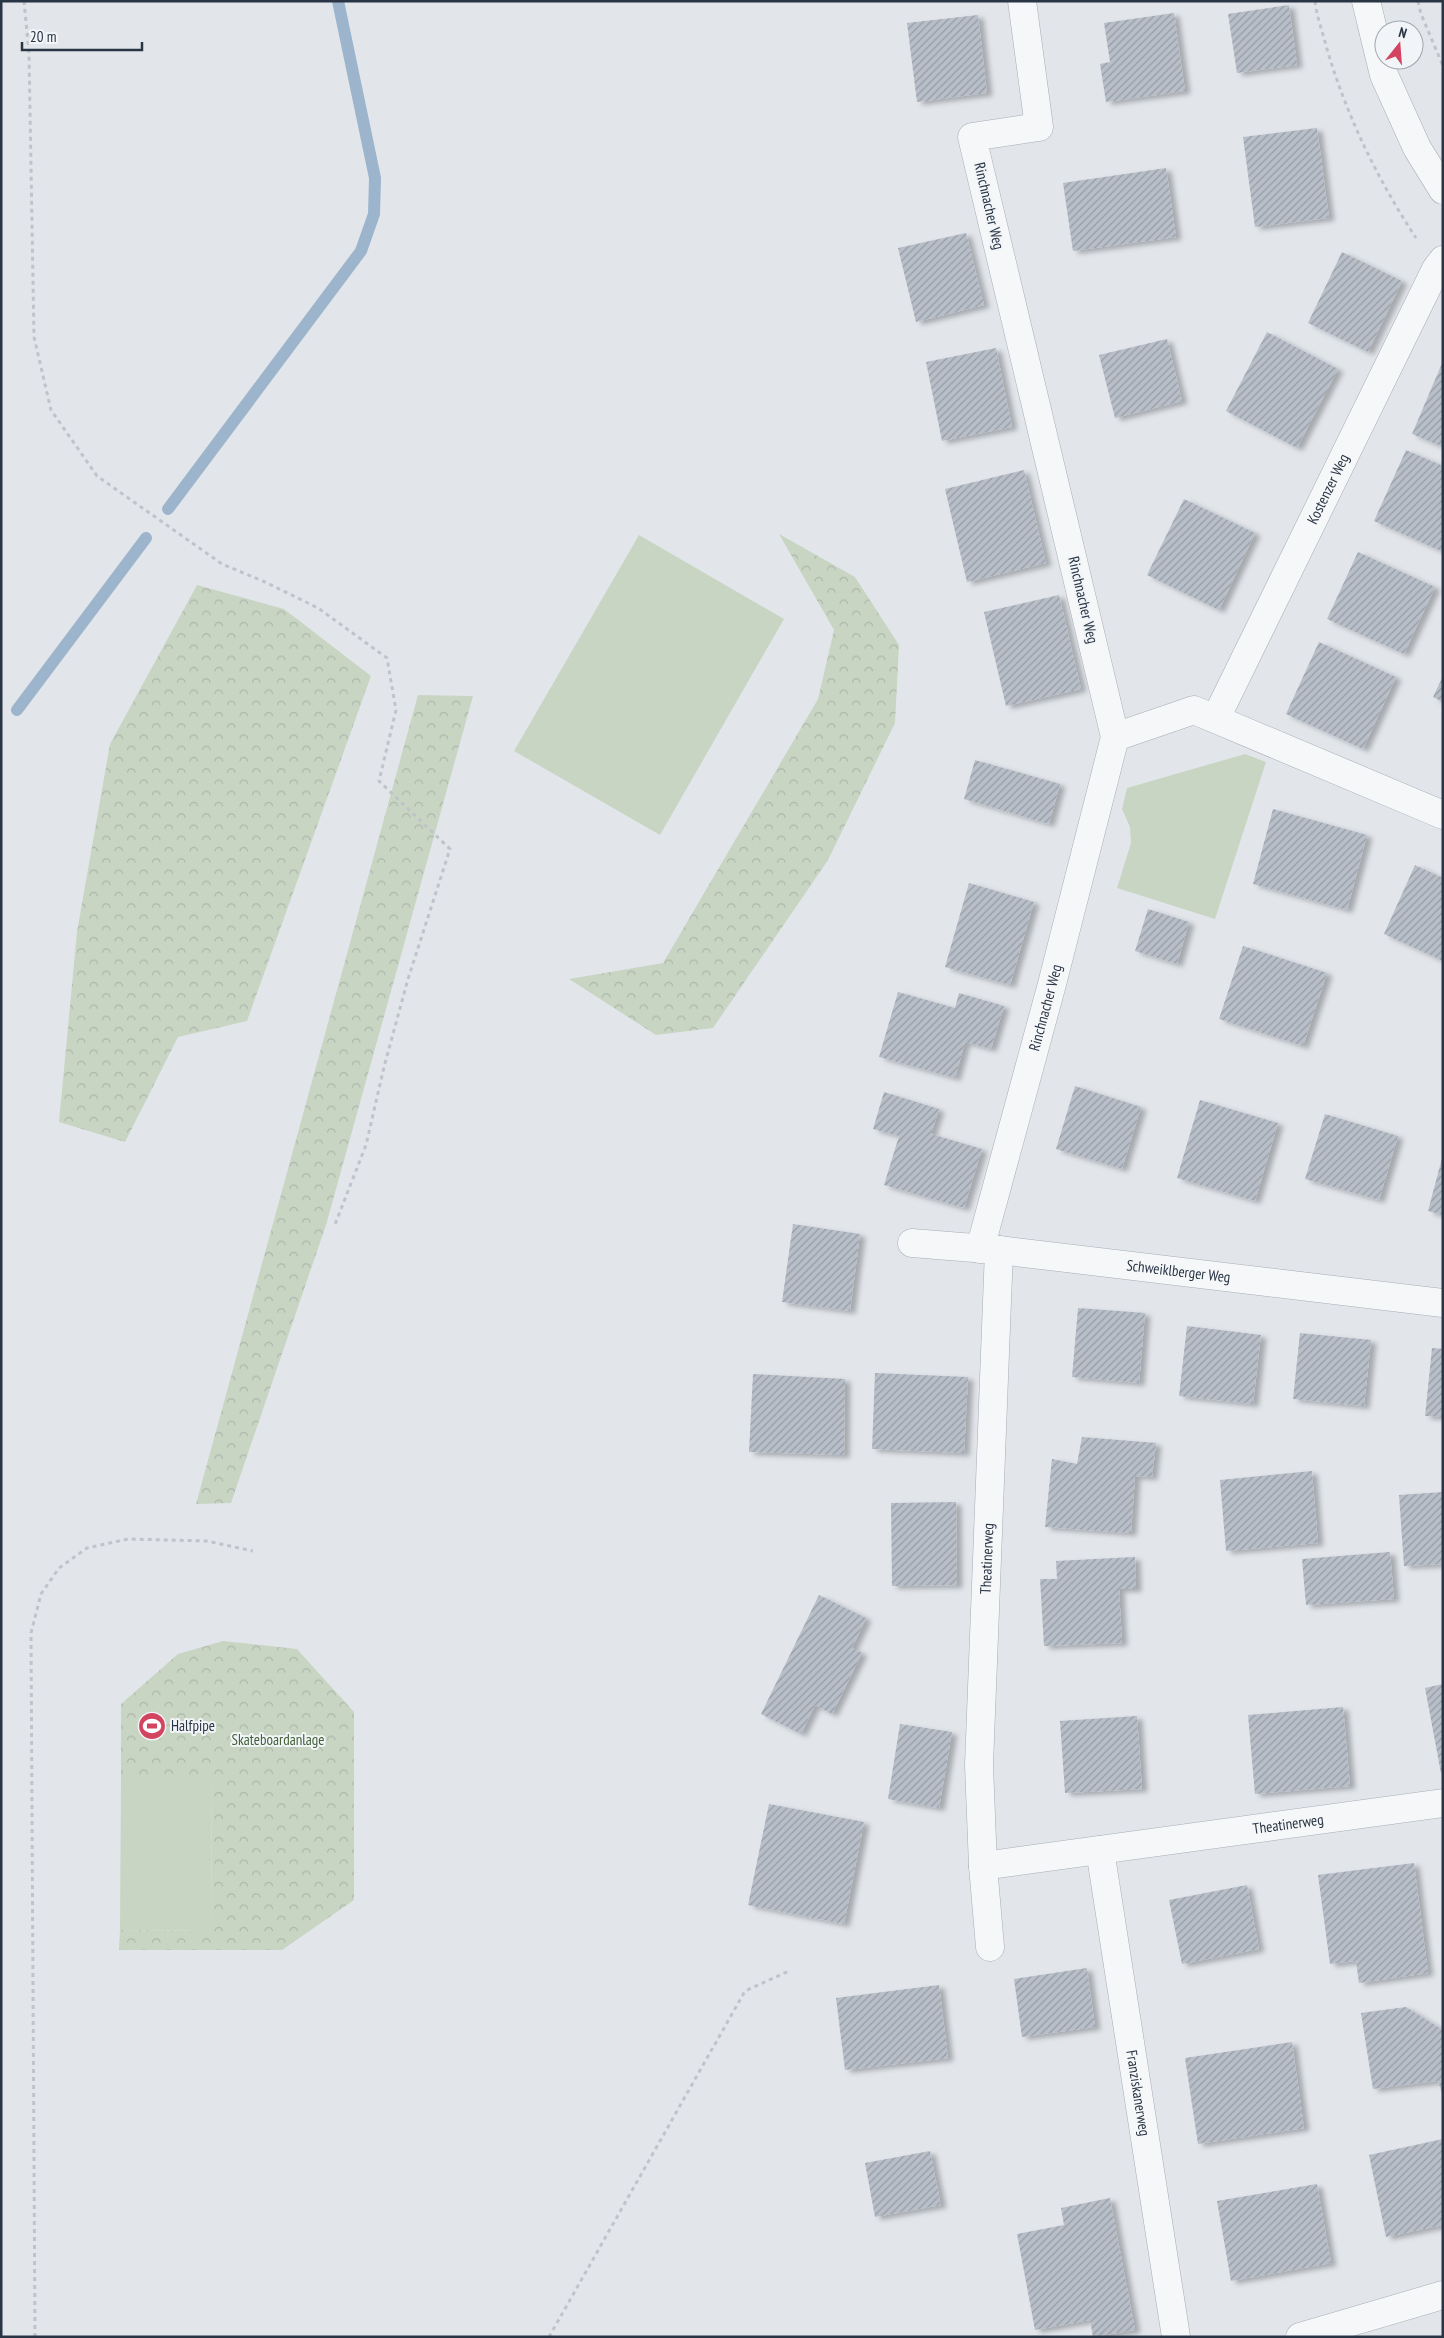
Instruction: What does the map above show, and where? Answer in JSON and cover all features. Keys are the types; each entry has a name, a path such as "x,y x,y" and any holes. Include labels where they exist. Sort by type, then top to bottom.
{"street":[{"name":"Rinchnacher Weg","path":"990,1250 1052,984 1115,736 972,137 1039,127 1022,1"},
{"path":"1366,1 1384,75 1417,148 1443,190"},
{"name":"Kostenzer Weg","path":"1216,718 1439,264"},
{"path":"1115,736 1194,710 1443,815"},
{"name":"Schweiklberger Weg","path":"912,1243 990,1250 1443,1303"},
{"name":"Theatinerweg","path":"990,1250 979,1765 983,1866 990,1947"},
{"name":"Theatinerweg","path":"983,1866 1443,1803"},
{"name":"Franziskanerweg","path":"1100,1850 1176,2337"},
{"path":"1300,2337 1443,2295"}],"path":[{"path":"24,1 29,53 34,337 51,410 96,476 222,564 265,582 318,608 388,658 396,710 380,781 450,849 406,988 384,1067 366,1145 334,1227"},
{"path":"1315,1 1337,82 1363,145 1392,202 1439,264"},
{"path":"1418,1 1421,14 1443,66"},
{"path":"36,2337 31,1633 40,1594 59,1568 87,1548 128,1539 207,1541 253,1551"},
{"path":"549,2337 745,1990 788,1971"}],"green space":[{"path":"779,534 855,577 899,645 895,723 828,860 713,1028 656,1035 569,979 663,963 818,699 834,630"},
{"path":"639,535 784,619 660,835 514,751"},
{"path":"197,585 284,609 371,676 247,1021 178,1037 125,1142 59,1122 77,932 110,744"},
{"path":"418,695 473,696 326,1225 231,1503 196,1504"},
{"path":"1245,754 1266,762 1215,919 1117,888 1131,843 1130,827 1122,809 1127,788"},
{"name":"Skateboardanlage","path":"223,1641 297,1649 354,1712 354,1900 282,1950 119,1950 120,1930 211,1931 212,1777 121,1776 121,1704 178,1654"},
{"path":"121,1776 212,1776 211,1931 120,1930"}],"building":[{"path":"1289,5 1297,65 1237,73 1228,14"},
{"path":"1174,13 1185,91 1106,102 1100,64 1110,62 1104,23"},
{"path":"978,15 987,93 917,102 907,23"},
{"path":"1317,128 1329,218 1255,227 1243,137"},
{"path":"1166,168 1176,237 1073,251 1063,183"},
{"path":"966,233 984,305 916,322 898,248"},
{"path":"1342,252 1402,281 1368,352 1308,323"},
{"path":"1267,332 1338,369 1297,448 1226,411"},
{"path":"1167,339 1182,401 1115,418 1099,355"},
{"path":"996,348 1012,427 942,441 926,362"},
{"path":"1443,361 1443,447 1412,434"},
{"path":"1406,450 1443,466 1443,552 1374,521"},
{"path":"1024,470 1046,563 967,582 945,489"},
{"path":"1184,499 1255,533 1219,610 1147,575"},
{"path":"1358,552 1435,587 1404,654 1327,619"},
{"path":"1059,595 1081,689 1006,706 984,612"},
{"path":"1319,642 1396,677 1363,749 1286,714"},
{"path":"1443,676 1443,702 1433,697"},
{"path":"975,760 1060,784 1049,824 964,799"},
{"path":"1273,809 1367,835 1347,910 1253,884"},
{"path":"1415,865 1443,878 1443,961 1384,934"},
{"path":"969,883 1034,902 1010,985 945,967"},
{"path":"1148,909 1189,922 1177,964 1135,951"},
{"path":"1243,946 1327,973 1303,1046 1219,1019"},
{"path":"898,992 955,1008 959,993 1004,1006 991,1049 965,1042 955,1078 879,1057"},
{"path":"1075,1086 1141,1107 1122,1169 1056,1149"},
{"path":"884,1092 939,1109 931,1134 982,1149 964,1208 884,1185 899,1136 873,1129"},
{"path":"1200,1100 1278,1123 1255,1201 1177,1178"},
{"path":"1325,1114 1398,1136 1379,1200 1305,1179"},
{"path":"1443,1158 1443,1215 1428,1211"},
{"path":"793,1224 860,1234 850,1311 782,1302"},
{"path":"1078,1308 1145,1313 1139,1383 1072,1377"},
{"path":"1187,1326 1261,1335 1253,1404 1179,1396"},
{"path":"1300,1333 1371,1340 1364,1406 1293,1399"},
{"path":"1432,1348 1443,1349 1443,1417 1425,1416"},
{"path":"875,1373 968,1377 964,1453 872,1449"},
{"path":"753,1374 845,1379 844,1455 749,1452"},
{"path":"1082,1437 1156,1443 1152,1477 1135,1476 1131,1533 1045,1527 1052,1459 1077,1464"},
{"path":"1312,1471 1318,1543 1226,1551 1220,1480"},
{"path":"1443,1492 1443,1564 1404,1566 1399,1495"},
{"path":"956,1502 957,1585 892,1586 891,1503"},
{"path":"1390,1552 1394,1599 1306,1605 1302,1559"},
{"path":"1135,1557 1136,1589 1119,1589 1122,1643 1044,1646 1040,1579 1057,1579 1056,1561"},
{"path":"819,1595 866,1618 852,1648 862,1653 832,1714 815,1705 801,1734 761,1714"},
{"path":"1443,1684 1443,1773 1441,1773 1425,1688"},
{"path":"1343,1707 1350,1786 1255,1794 1248,1715"},
{"path":"1137,1716 1142,1789 1065,1793 1060,1721"},
{"path":"900,1724 952,1732 939,1808 888,1799"},
{"path":"769,1804 864,1822 844,1924 748,1905"},
{"path":"1414,1863 1428,1973 1359,1983 1356,1961 1330,1964 1318,1875"},
{"path":"1247,1885 1259,1949 1182,1964 1169,1900"},
{"path":"1087,1968 1095,2027 1022,2037 1014,1979"},
{"path":"939,1985 948,2058 845,2070 836,1998"},
{"path":"1406,2007 1443,2030 1443,2096 1438,2081 1373,2089 1361,2013"},
{"path":"1292,2042 1304,2128 1198,2144 1185,2058"},
{"path":"1443,2139 1443,2225 1386,2237 1369,2155"},
{"path":"930,2151 941,2205 875,2217 865,2163"},
{"path":"1317,2184 1331,2263 1231,2281 1217,2201"},
{"path":"1110,2198 1135,2330 1093,2337 1090,2320 1035,2330 1017,2234 1064,2225 1061,2208"}],"waterway":[{"path":"168,509 361,251 374,214 375,178 338,1"},
{"path":"17,710 146,538"}],"place":[{"name":"Halfpipe","path":"152,1726"}]}
